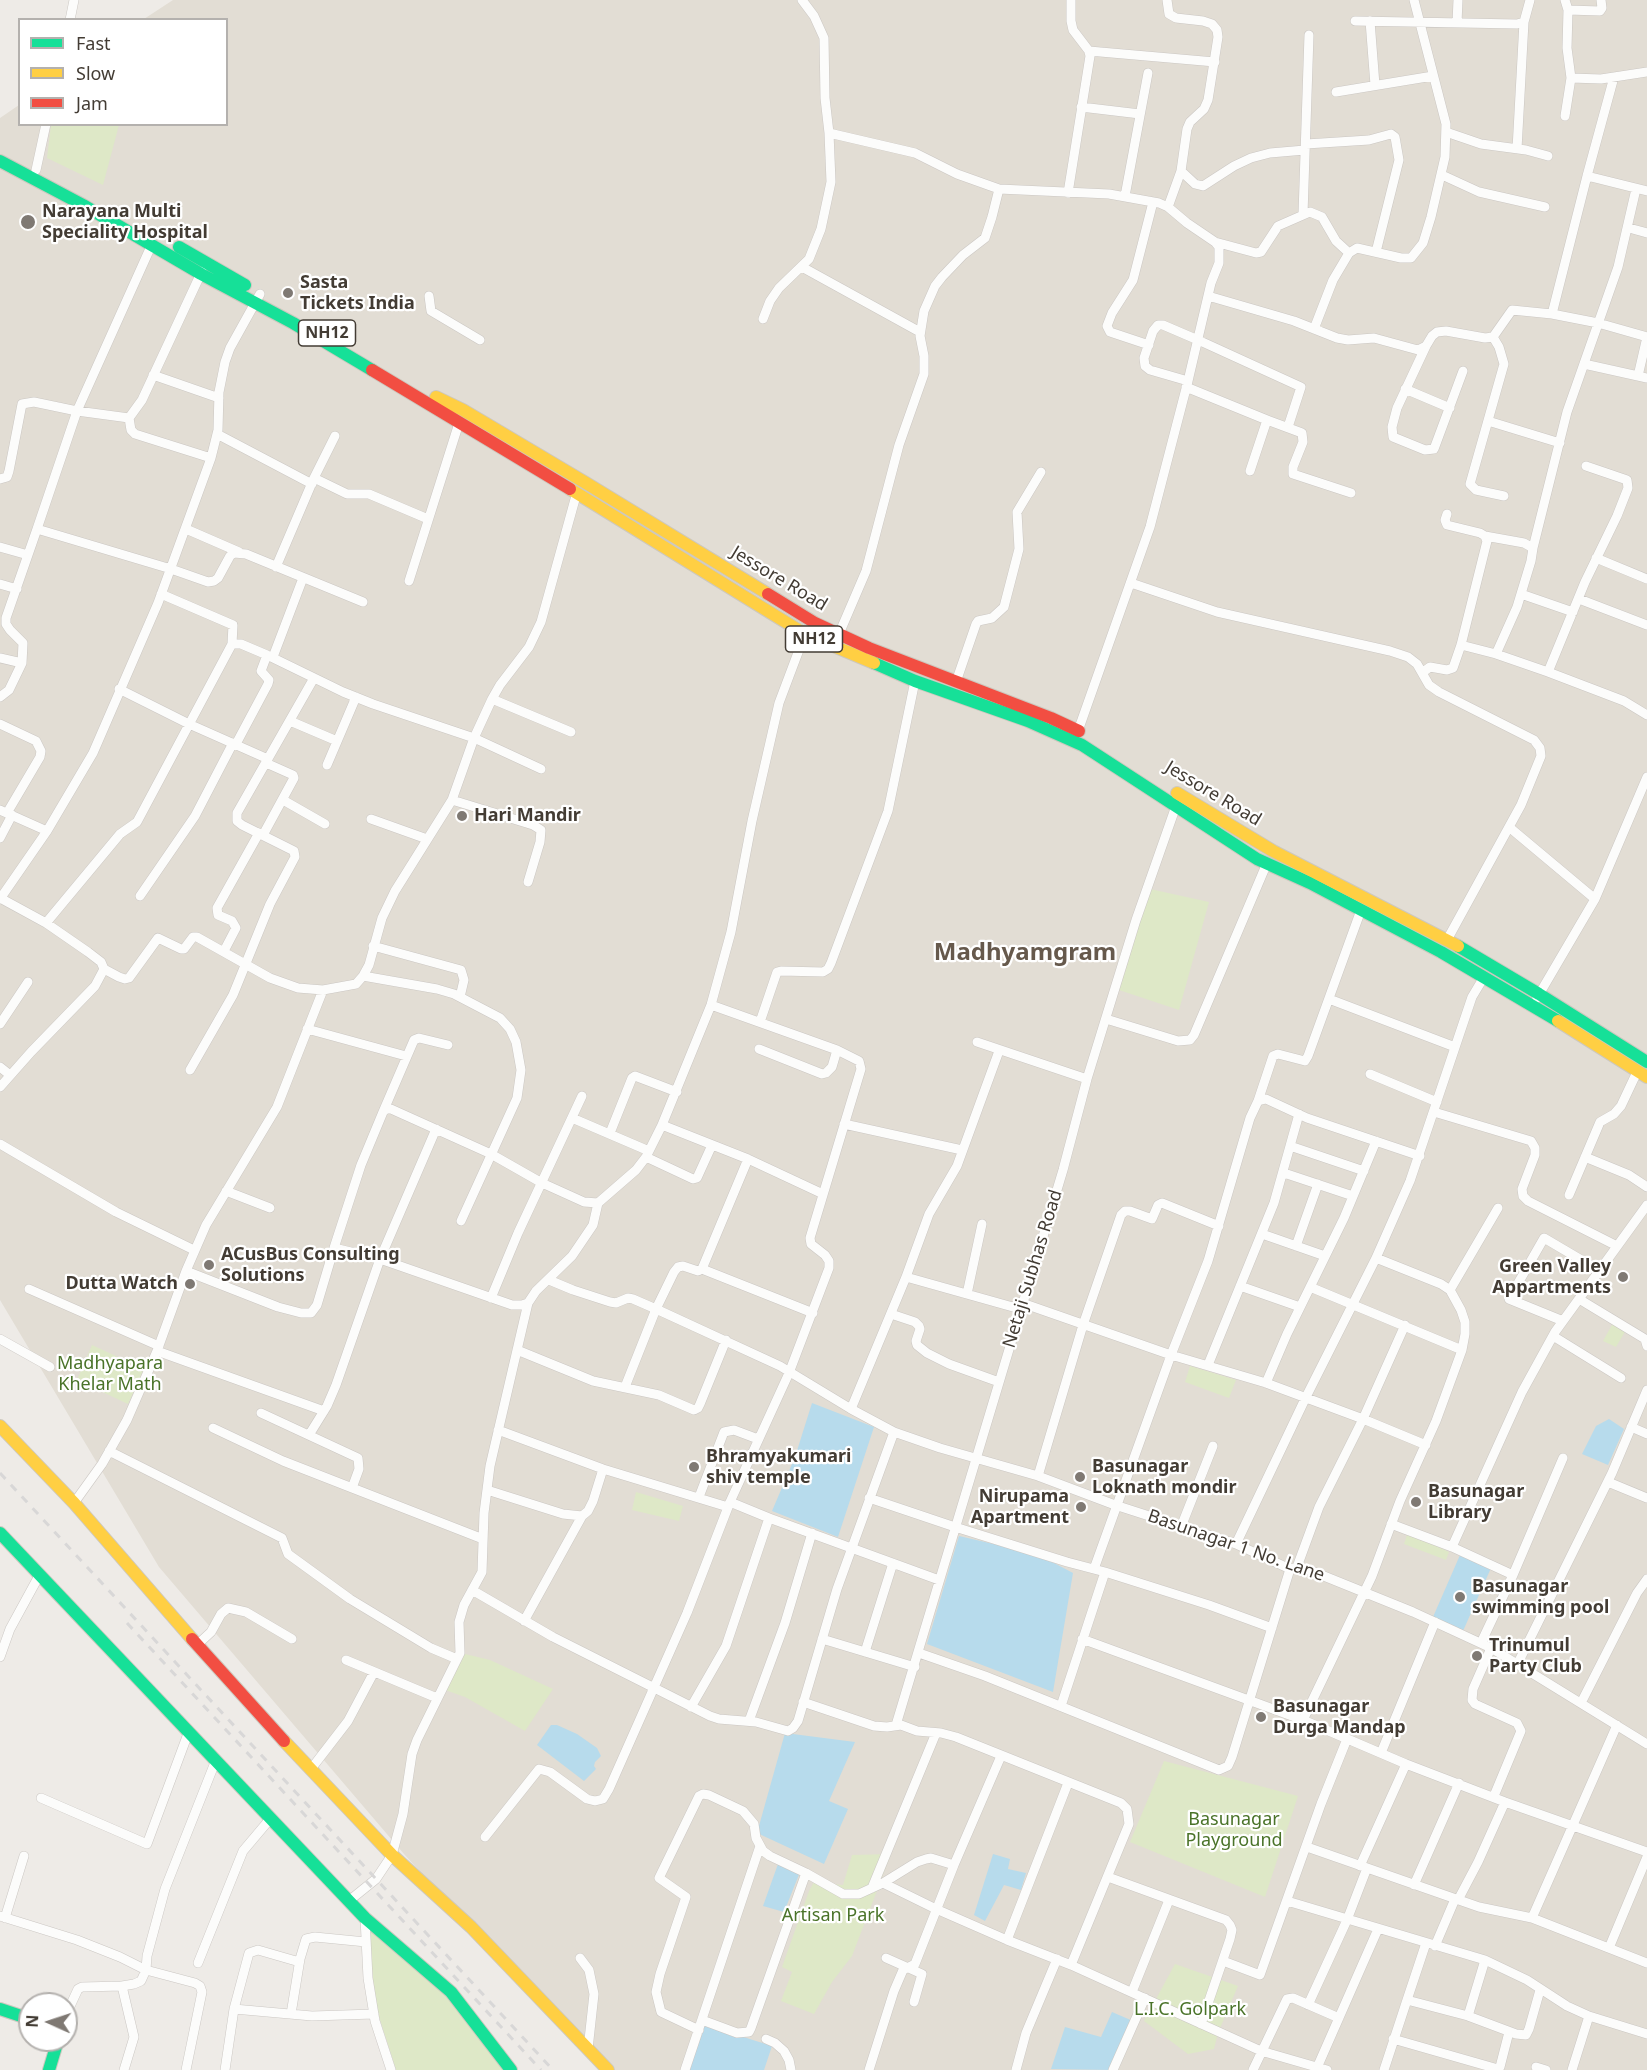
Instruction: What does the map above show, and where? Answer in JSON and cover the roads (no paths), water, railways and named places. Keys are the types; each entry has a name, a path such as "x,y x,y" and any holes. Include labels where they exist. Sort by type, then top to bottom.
{"main road":[{"name":"Jessore Road","path":"0,152 147,229 204,268 257,299 463,410 581,479 803,616 839,634 1051,718 1078,731 1248,836 1448,940 1535,999 1647,1062"},
{"name":"NH12","path":"0,161 83,204 152,244 204,268"},
{"name":"NH12","path":"257,299 293,323 577,492 631,528 805,634 915,681 945,690 1082,745 1223,838 1267,864 1361,910 1484,977 1535,999 1642,1074"},
{"path":"0,1426 74,1503 197,1646 310,1769 392,1855 471,1927 608,2070"},
{"path":"0,1533 365,1918 451,1992 511,2070"},
{"path":"0,2009 18,2015"},
{"path":"49,2070 54,2052"}],"street":[{"path":"70,18 74,0"},
{"path":"763,319 770,301 779,288 808,259 813,249 831,182 825,98 824,38 814,16 802,0"},
{"path":"1068,193 1090,56 1089,51 1073,30 1071,0"},
{"path":"1167,0 1169,14 1176,18 1212,24 1217,30 1218,37 1208,100 1204,109 1190,122 1187,129 1181,171 1168,207"},
{"path":"1314,329 1333,280 1349,253 1357,248 1401,258 1411,258 1423,243 1442,175 1446,132 1439,93 1414,0"},
{"path":"1457,23 1458,0"},
{"path":"1517,149 1524,21 1530,0"},
{"path":"1565,116 1571,78 1566,5 1600,11 1601,0"},
{"path":"1355,21 1508,25 1524,21"},
{"path":"1370,21 1375,85"},
{"path":"1303,214 1309,35"},
{"path":"1089,51 1215,62"},
{"path":"1571,78 1614,77 1647,72"},
{"path":"1125,195 1148,73"},
{"path":"1336,92 1433,76"},
{"path":"1552,314 1614,77"},
{"path":"1081,107 1140,114"},
{"path":"36,170 46,126"},
{"path":"1446,132 1481,144 1548,156"},
{"path":"829,133 915,153 957,174 999,189 1125,195 1153,202 1168,207 1187,224 1215,242 1256,253 1261,252 1278,226 1310,212 1322,217 1336,241 1349,253"},
{"path":"1181,171 1195,184 1203,186 1251,158 1306,147 1370,140 1391,134 1395,137 1399,160 1376,252"},
{"path":"1442,175 1479,192 1545,207"},
{"path":"1587,176 1647,191"},
{"path":"839,634 866,571 893,467 924,374 920,332 924,312 935,286 963,255 984,238 993,218 999,189"},
{"path":"1496,654 1513,618 1532,561 1533,548 1567,412 1618,267 1629,228 1636,189"},
{"path":"1149,345 1110,332 1107,326 1112,313 1133,280 1153,202"},
{"path":"1629,228 1647,233"},
{"path":"1078,731 1150,527 1220,254 1215,242"},
{"path":"0,697 9,690 22,663 23,643 6,624 28,555 77,411 152,244"},
{"path":"801,267 920,332"},
{"path":"204,268 142,400 129,418 131,430 135,434 211,458"},
{"path":"429,296 431,311 480,340"},
{"path":"1208,296 1265,312 1348,340 1374,338 1418,350 1426,346"},
{"path":"0,1087 95,986 104,969 102,962 46,923 0,898 47,831 93,753 161,594 186,529 217,434 223,369 230,348 257,299"},
{"path":"1463,371 1434,449 1425,450 1398,441 1393,437 1392,427 1405,389 1426,346 1437,332 1493,337 1512,310 1552,314 1598,323 1647,337 1642,377 1584,364"},
{"path":"1288,427 1301,387 1163,325 1155,327 1144,358 1145,366 1302,433 1303,442 1293,467 1293,474 1350,492"},
{"path":"1493,337 1504,364 1470,484 1476,490 1504,496"},
{"path":"153,375 219,398"},
{"path":"1405,389 1450,408"},
{"path":"0,479 7,477 9,471 22,404 34,402 129,418"},
{"path":"1250,471 1267,420"},
{"path":"1488,421 1560,443"},
{"path":"409,581 459,423"},
{"path":"217,434 313,481 347,494 369,494 428,519"},
{"path":"276,567 335,436"},
{"path":"1548,672 1596,558 1617,516 1628,483 1627,480 1586,466"},
{"path":"956,682 976,624 978,621 992,618 1004,607 1019,549 1017,512 1041,472"},
{"path":"104,969 124,979 129,978 158,938 181,950 193,937 197,937 284,984 307,990 323,990 356,984 363,976 388,905 452,800 474,738 492,699 529,647 541,622 581,479"},
{"path":"1447,513 1445,520 1451,527 1524,543 1533,548"},
{"path":"37,529 171,569 202,581 214,581 218,578 230,556 239,552"},
{"path":"186,529 363,602"},
{"path":"1423,672 1430,667 1447,670 1453,668 1487,541 1485,536"},
{"path":"0,547 28,555"},
{"path":"1596,558 1647,579"},
{"path":"140,896 195,816 267,684 268,680 261,670 270,656 303,578"},
{"path":"1131,583 1216,612 1408,657 1423,672 1429,685 1439,692 1534,740 1540,748 1538,763 1509,827 1448,940"},
{"path":"0,584 17,589"},
{"path":"46,923 120,834 137,822 232,644 233,625 161,594"},
{"path":"1521,594 1573,612"},
{"path":"1579,599 1647,625"},
{"path":"350,1900 376,1878 392,1855 403,1814 412,1754 461,1646 459,1622 482,1572 487,1490 498,1430 528,1303 536,1291 562,1267 585,1238 593,1224 598,1203 636,1170 648,1154 677,1092 711,1005 731,932 752,821 779,703 805,634"},
{"path":"232,644 241,644 270,656 356,697 474,738 541,769"},
{"path":"1461,645 1548,672 1624,701 1647,715"},
{"path":"0,658 22,663"},
{"path":"190,1070 229,1004 270,904 295,857 294,851 242,825 237,818 314,678"},
{"path":"760,1022 777,972 823,972 831,963 888,811 915,681"},
{"path":"119,689 189,724 235,743 293,775 294,778 283,800 217,908 218,915 232,921 236,928 224,951"},
{"path":"327,765 356,697"},
{"path":"492,699 571,732"},
{"path":"290,721 337,741"},
{"path":"0,724 36,741 41,751 40,757 6,813 0,838"},
{"path":"1535,999 1595,899 1647,777"},
{"path":"283,800 325,824"},
{"path":"452,800 533,825 541,830 540,842 528,882"},
{"name":"Netaji Subhas Road","path":"896,1725 1063,1170 1087,1079 1136,920 1176,806"},
{"path":"6,813 47,831"},
{"path":"371,819 427,839"},
{"path":"1509,827 1595,899"},
{"path":"1106,1019 1178,1041 1190,1040 1267,864"},
{"path":"1094,1569 1115,1505 1208,1261 1250,1118 1258,1101 1272,1056 1278,1054 1305,1061 1361,910"},
{"path":"374,946 461,970 464,980 460,997"},
{"path":"363,976 437,989 460,997 500,1018 510,1029 520,1056 521,1083 517,1098 460,1221"},
{"path":"1236,1544 1376,1258 1420,1156 1472,997 1484,977"},
{"path":"0,1023 28,982"},
{"path":"74,1503 127,1420 158,1349 194,1250 225,1191 277,1107 323,990"},
{"path":"1329,999 1455,1047"},
{"path":"485,1837 539,1769 550,1772 587,1799 595,1801 603,1799 687,1613 729,1505 789,1373 829,1268 829,1261 811,1244 810,1238 861,1065 855,1058 837,1050 711,1005"},
{"path":"307,1029 406,1056"},
{"path":"186,1271 278,1307 301,1313 311,1312 317,1305 333,1248 361,1165 414,1040 419,1038 448,1045"},
{"path":"976,1042 1087,1079"},
{"path":"759,1049 822,1074 832,1067 837,1050"},
{"path":"850,1409 906,1277 929,1214 952,1177 999,1051"},
{"path":"0,1067 10,1075"},
{"path":"1370,1074 1435,1107 1531,1141 1535,1148 1535,1155 1522,1189 1523,1196 1528,1201 1617,1246"},
{"path":"1569,1195 1599,1122 1614,1114 1642,1074"},
{"path":"609,1133 632,1078 635,1076 677,1092"},
{"path":"491,1298 518,1233 582,1096"},
{"path":"1258,1101 1266,1100 1299,1114 1420,1156"},
{"path":"382,1112 391,1109 490,1154 584,1202 598,1203"},
{"path":"1208,1365 1262,1234 1284,1173 1299,1114"},
{"path":"572,1118 609,1133 693,1179 697,1178 712,1145"},
{"path":"844,1124 962,1150"},
{"path":"662,1125 748,1159 823,1194"},
{"path":"309,1435 324,1411 339,1378 380,1259 436,1129"},
{"path":"1266,1383 1376,1142"},
{"path":"1,1146 117,1212 194,1250"},
{"path":"1290,1146 1364,1171"},
{"path":"1585,1156 1629,1175 1647,1187"},
{"path":"702,1269 748,1159"},
{"path":"1284,1173 1353,1196"},
{"path":"1296,1246 1318,1184"},
{"path":"225,1191 270,1209"},
{"path":"1038,1476 1083,1325 1118,1221 1125,1211 1152,1219 1158,1205 1167,1203 1219,1226"},
{"path":"1452,1547 1522,1392 1552,1336 1647,1205"},
{"path":"1450,1290 1498,1208"},
{"path":"967,1294 982,1224"},
{"path":"1262,1234 1325,1256"},
{"path":"1563,1321 1509,1299 1544,1238 1600,1271"},
{"path":"333,1248 380,1259 512,1305 528,1303"},
{"path":"1303,1720 1364,1593 1426,1445 1462,1350 1465,1334 1465,1322 1461,1310 1450,1290 1441,1284 1376,1258"},
{"path":"625,1387 656,1309 678,1267 698,1271 702,1269 813,1313"},
{"path":"906,1277 1021,1306 1266,1383 1426,1445"},
{"name":"Basunagar 1 No. Lane","path":"549,1280 610,1302 616,1303 627,1298 656,1309 780,1366 850,1409 894,1432 1038,1476 1115,1505 1236,1544 1435,1622 1518,1663 1647,1743"},
{"path":"1240,1286 1300,1307"},
{"path":"1310,1287 1462,1350"},
{"path":"29,1289 158,1349 324,1411"},
{"path":"1579,1299 1645,1339 1647,1346"},
{"path":"891,1314 915,1322 920,1329 917,1345 927,1353 949,1364 999,1382"},
{"path":"919,1653 985,1676 1219,1770 1228,1766 1294,1568 1319,1507 1363,1419 1405,1325"},
{"path":"1552,1336 1621,1378"},
{"path":"0,1339 50,1367"},
{"path":"517,1350 593,1381 659,1395 694,1410 700,1404 726,1340"},
{"path":"1518,1663 1608,1482 1647,1390"},
{"path":"261,1413 358,1458 359,1469 352,1488"},
{"path":"1631,1427 1647,1434"},
{"path":"213,1428 283,1461 483,1539"},
{"path":"498,1430 603,1469 769,1518 939,1580"},
{"path":"699,1497 724,1432 734,1430 758,1439"},
{"path":"472,1590 524,1621 691,1707 718,1719 749,1721 788,1731 798,1721 852,1547 894,1432"},
{"path":"1181,1527 1213,1446"},
{"path":"109,1451 282,1538 288,1554 350,1599 431,1648 457,1659"},
{"path":"1481,1643 1563,1458"},
{"path":"524,1621 582,1516 588,1511 603,1469"},
{"path":"1608,1482 1647,1498"},
{"path":"487,1490 563,1514 582,1516"},
{"path":"869,1498 955,1527 1209,1605 1272,1629"},
{"path":"691,1707 726,1646 769,1518"},
{"path":"1391,1524 1452,1547 1512,1575"},
{"path":"749,1721 785,1623 812,1533"},
{"path":"866,1652 893,1563"},
{"path":"1061,1706 1105,1572"},
{"path":"0,1657 10,1629 40,1574"},
{"path":"1581,1703 1637,1593 1647,1579"},
{"path":"197,1646 211,1632 220,1614 228,1608 246,1612 292,1639"},
{"path":"1382,1753 1435,1622"},
{"path":"822,1639 915,1666"},
{"path":"1082,1639 1303,1720 1406,1764 1647,1854 1609,1948"},
{"path":"1491,1648 1473,1689 1472,1700 1475,1704 1517,1724 1521,1731 1494,1796"},
{"path":"346,1660 437,1698"},
{"path":"310,1769 348,1721 374,1672"},
{"path":"803,1702 874,1726 896,1725 956,1737 1121,1803 1127,1809 1129,1824 1071,1965"},
{"path":"1532,1918 1617,1725"},
{"path":"41,1798 147,1844 189,1731"},
{"path":"872,1888 936,1733"},
{"path":"1223,1961 1260,1975 1321,1804 1347,1739"},
{"path":"869,2070 894,1991 903,1970 915,1964 1001,1756"},
{"path":"77,1992 82,1987 122,1986 141,1981 146,1970 147,1956 165,1889 216,1760"},
{"path":"1308,2004 1347,1920 1364,1867 1406,1764"},
{"path":"1007,1940 1068,1783"},
{"path":"1414,1885 1459,1783"},
{"path":"806,1873 751,2028 744,2033 737,2032 700,2025 661,2012 656,1992 686,1897 659,1878 699,1796 709,1795 743,1811 754,1824 760,1846 770,1857 806,1873 843,1894 859,1894 926,1859 931,1858 954,1865"},
{"path":"1384,2070 1407,2000 1431,1944 1478,1862 1505,1802"},
{"path":"198,1963 243,1851 270,1819"},
{"path":"685,2070 760,1846"},
{"path":"1307,1847 1456,1900 1532,1918 1647,1963"},
{"path":"24,1856 2,1917 77,1940 146,1970 200,1986 201,1992 186,2070"},
{"path":"1108,1877 1226,1920 1232,1930 1201,2024"},
{"path":"883,1883 936,1909 1071,1965 1261,2051 1320,2069 1339,2018 1378,1929"},
{"path":"1132,1992 1169,1900"},
{"path":"1287,1901 1485,1960 1527,1980 1567,2006 1589,2016 1647,2034"},
{"path":"365,1918 368,1978 374,2014 391,2070"},
{"path":"291,2014 300,1959 306,1939 315,1937 366,1942"},
{"path":"225,2070 234,2009 249,1953 258,1950 291,1960 300,1959"},
{"path":"580,1958 589,1970 594,1994 588,2049"},
{"path":"886,1958 922,1974 914,2002"},
{"path":"1016,2070 1026,2033 1057,1959"},
{"path":"1468,2016 1485,1960"},
{"path":"122,1986 134,2037 124,2070"},
{"path":"1407,2000 1468,2016 1522,2036 1526,2035 1530,2029 1540,1990"},
{"path":"1113,2070 1145,1998"},
{"path":"1253,2070 1287,1999 1293,1998 1339,2018"},
{"path":"234,2009 312,2016 374,2014"},
{"path":"1572,2070 1589,2016"},
{"path":"1393,2039 1496,2069 1500,2067 1509,2032"},
{"path":"766,2039 784,2051 791,2070"},
{"path":"1536,2067 1546,2070"}],"water":[{"path":"812,1403 874,1427 838,1537 772,1511 795,1457"},
{"path":"1609,1419 1624,1429 1608,1465 1582,1454 1596,1426"},
{"path":"959,1536 1037,1554 1073,1573 1053,1692 927,1644"},
{"name":"Basunagar swimming pool","path":"1460,1555 1491,1568 1463,1631 1433,1617"},
{"path":"551,1725 557,1725 577,1734 597,1748 601,1756 595,1762 596,1769 584,1781 537,1745"},
{"path":"785,1733 855,1742 829,1801 848,1809 824,1864 757,1833"},
{"path":"993,1854 1010,1859 1008,1869 1026,1873 1021,1890 1004,1885 985,1921 974,1915"},
{"path":"778,1864 800,1872 784,1912 763,1906"},
{"path":"1112,2012 1133,2021 1111,2070 1051,2069 1065,2027 1101,2037"},
{"path":"702,2024 772,2046 764,2070 687,2070"}],"railway":[{"path":"0,1473 553,2070"},
{"path":"127,1623 541,2070"}],"place":[{"name":"Narayana Multi Speciality Hospital","path":"28,222"},
{"name":"Sasta Tickets India","path":"288,293"},
{"name":"Hari Mandir","path":"462,816"},
{"name":"ACusBus Consulting Solutions","path":"209,1265"},
{"name":"Green Valley Appartments","path":"1623,1277"},
{"name":"Dutta Watch","path":"190,1284"},
{"name":"Bhramyakumari shiv temple","path":"694,1467"},
{"name":"Basunagar Loknath mondir","path":"1080,1477"},
{"name":"Basunagar Library","path":"1416,1502"},
{"name":"Nirupama Apartment","path":"1081,1507"},
{"name":"Basunagar swimming pool","path":"1460,1597"},
{"name":"Trinumul Party Club","path":"1477,1656"},
{"name":"Basunagar Durga Mandap","path":"1261,1717"}],"district":[{"name":"Madhyamgram","path":"1025,953"}],"park label":[{"name":"Madhyapara Khelar Math","path":"110,1374"},
{"name":"Basunagar Playground","path":"1234,1830"},
{"name":"Artisan Park","path":"833,1916"},
{"name":"L.I.C. Golpark","path":"1190,2010"}]}
